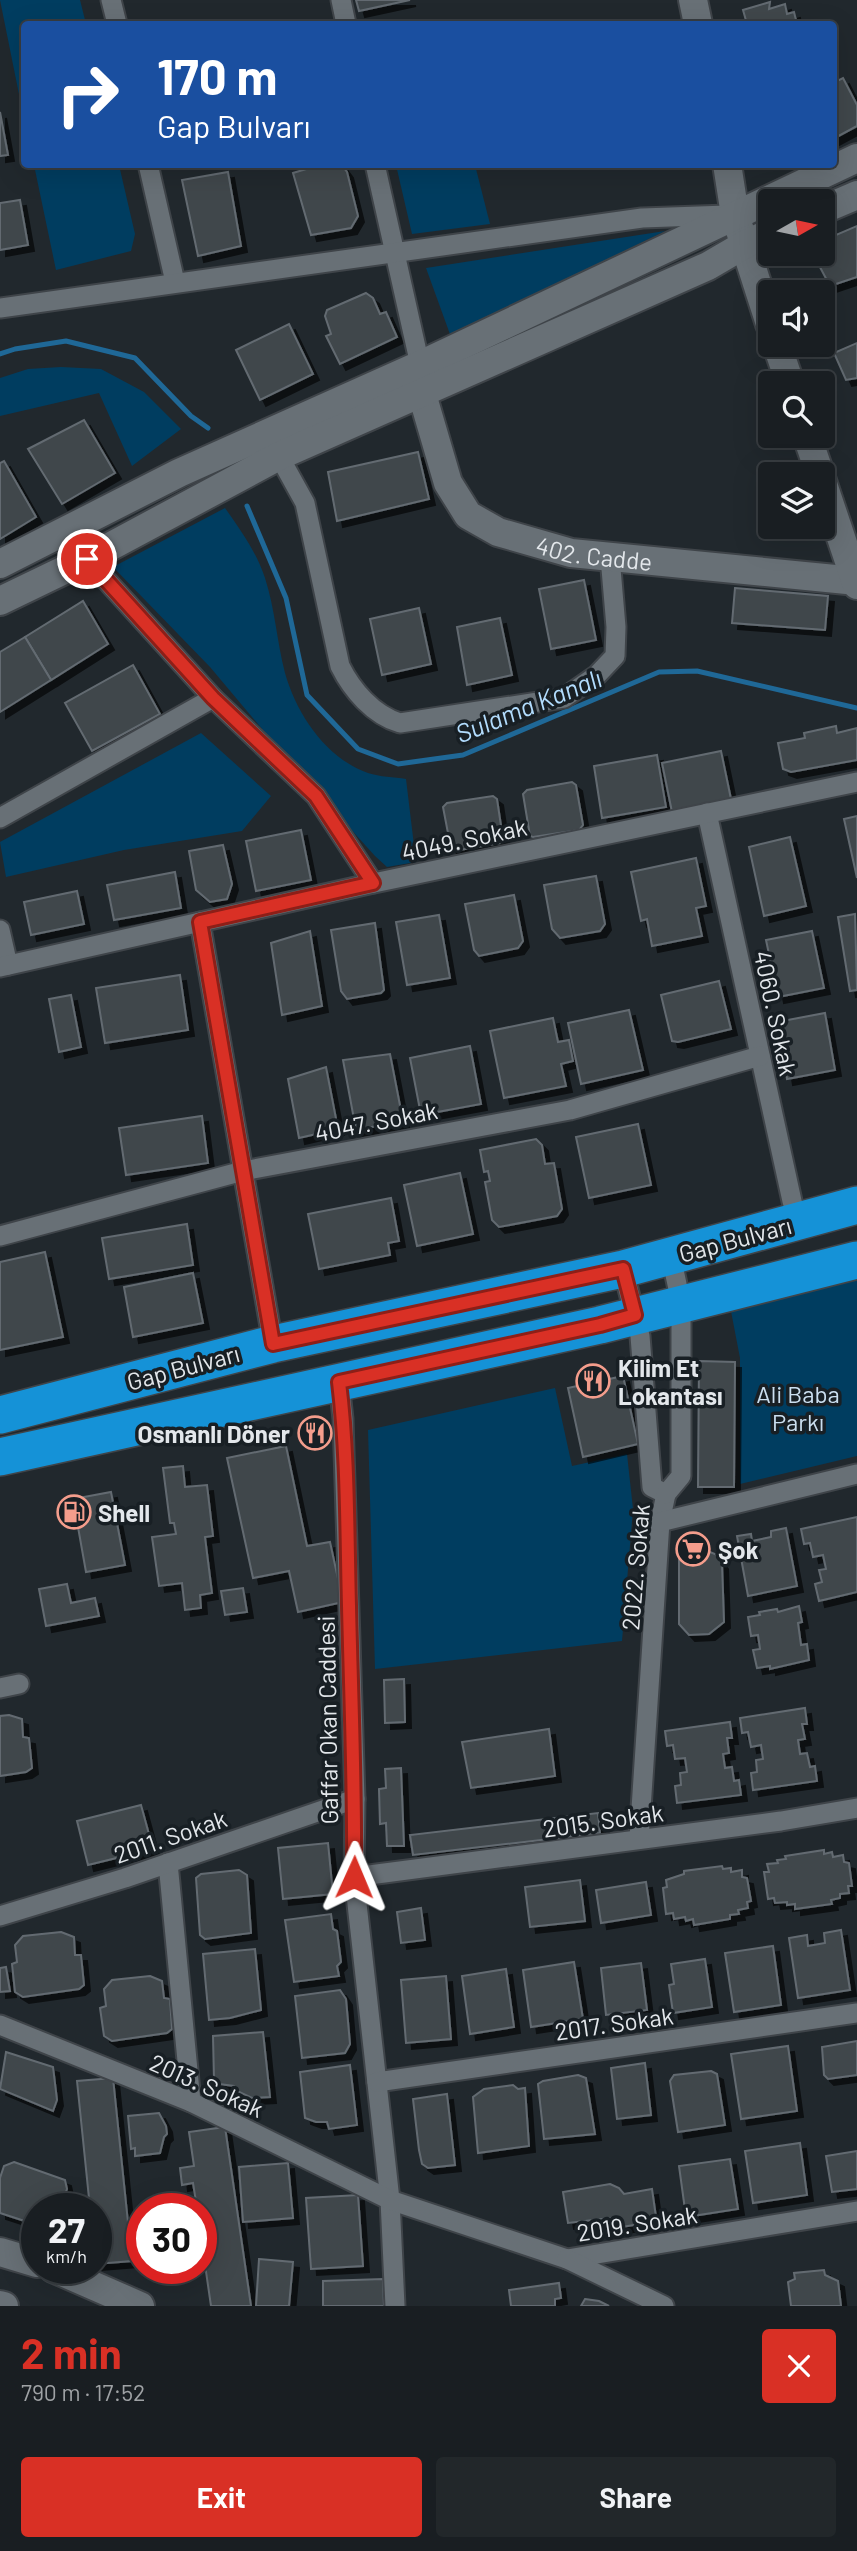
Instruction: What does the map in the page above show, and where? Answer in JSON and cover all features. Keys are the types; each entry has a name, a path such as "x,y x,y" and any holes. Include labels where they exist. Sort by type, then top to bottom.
{"highway":[{"name":"Gap Bulvarı","path":"0,1415 273,1344 623,1269 857,1205"},
{"name":"Gap Bulvarı","path":"0,1457 600,1325 857,1260"}],"main road":[{"path":"693,0 697,21"},
{"path":"837,167 857,158"},
{"path":"728,168 736,215 758,287"},
{"path":"0,564 179,473 420,365 836,168"},
{"path":"835,204 857,195"},
{"path":"0,601 87,559 279,456 708,265 758,238"},
{"name":"402. Cadde","path":"422,394 448,483 468,515 510,536 572,553 857,582 835,519"},
{"path":"0,2252 21,2258"},
{"path":"89,2284 140,2306"}],"street":[{"path":"111,0 116,21"},
{"path":"341,0 345,21"},
{"path":"150,168 175,282"},
{"path":"376,168 420,365"},
{"path":"0,308 642,218 736,215"},
{"path":"279,456 305,503 340,666 350,686 386,719 400,723 564,698 597,675 615,656 610,557"},
{"path":"87,559 213,698 316,796 373,883"},
{"path":"0,818 213,698"},
{"name":"4049. Sokak","path":"4,966 373,883 857,782"},
{"name":"4060. Sokak","path":"708,813 798,1222"},
{"path":"200,922 273,1344"},
{"path":"0,930 4,966"},
{"name":"4047. Sokak","path":"0,1236 243,1171 570,1110 761,1056"},
{"path":"666,1494 681,1476 681,1303 671,1256"},
{"name":"2022. Sokak","path":"623,1269 640,1336 652,1487 666,1494 660,1522 639,1839"},
{"name":"Gaffar Okan Caddesi","path":"339,1382 344,1432 355,1799 354,1877 390,2200 395,2306"},
{"path":"660,1522 857,1474"},
{"name":"2011. Sokak","path":"0,1916 168,1863 355,1799"},
{"name":"2015. Sokak","path":"354,1877 857,1808"},
{"path":"168,1863 191,2102"},
{"name":"2017. Sokak","path":"377,2082 857,2013"},
{"name":"2013. Sokak","path":"0,2025 191,2102 390,2200"},
{"name":"2019. Sokak","path":"390,2200 567,2259 857,2211"},
{"path":"567,2259 664,2306"}],"green space":[{"path":"0,0 80,0 85,21 21,21 21,104"},
{"path":"35,168 120,168 135,234 131,251 56,270"},
{"path":"397,168 476,168 490,224 412,234"},
{"path":"665,231 451,337 426,268"},
{"path":"28,369 101,369 144,392 181,429 132,466 99,393 0,416 0,378"},
{"path":"225,508 248,541 265,578 285,673 305,719 326,746 353,766 368,773 406,779 416,862 387,867 375,856 289,761 210,667 113,567"},
{"path":"201,733 271,796 242,831 124,850 6,877 0,842"},
{"name":"Ali Baba Parkı","path":"857,1279 857,1456 740,1484 740,1358 730,1306"},
{"path":"555,1388 572,1466 627,1454 633,1509 622,1641 375,1669 368,1430"}],"building":[{"path":"356,0 410,0 359,11"},
{"path":"770,2 769,9 785,4 787,14 794,12 796,21 746,21 743,10"},
{"path":"843,78 857,105 857,126 837,137 837,81"},
{"path":"0,112 8,155 0,156"},
{"path":"310,168 344,168 358,216 351,228 311,235 293,173"},
{"path":"228,172 241,246 198,256 182,180"},
{"path":"20,200 28,245 0,250 0,203"},
{"path":"857,226 857,277 835,284 835,280 827,280 819,266 835,266 835,235"},
{"path":"366,293 373,298 380,314 386,312 397,337 340,364 326,336 331,334 325,316 327,310"},
{"path":"289,324 313,374 260,400 236,350"},
{"path":"857,343 857,378 846,380 835,353"},
{"path":"84,420 115,473 62,504 28,449"},
{"path":"418,452 429,499 337,521 328,472"},
{"path":"4,461 36,517 0,539 0,463"},
{"path":"584,580 596,640 551,649 539,589"},
{"path":"735,588 828,596 825,630 732,623"},
{"path":"83,601 108,644 51,680 25,637"},
{"path":"419,608 431,664 382,675 370,619"},
{"path":"500,618 512,675 467,685 457,627"},
{"path":"25,637 51,680 0,712 0,652"},
{"path":"133,665 160,714 92,751 65,703"},
{"path":"836,726 837,733 857,728 857,760 791,772 783,769 778,743 805,738 804,733"},
{"path":"721,751 731,799 672,812 662,763"},
{"path":"657,755 666,807 602,818 594,766"},
{"path":"572,782 576,785 583,825 579,830 530,836 523,794 527,790"},
{"path":"493,796 497,799 503,839 500,843 454,851 451,849 443,807 447,803"},
{"path":"857,816 857,878 844,819"},
{"path":"301,830 311,880 256,891 246,841"},
{"path":"790,837 806,906 764,916 749,847"},
{"path":"223,845 232,884 227,899 210,902 196,890 189,851"},
{"path":"696,858 706,906 696,908 702,936 652,946 647,919 641,921 631,872"},
{"path":"175,872 181,908 114,920 107,885"},
{"path":"596,876 605,924 600,931 560,938 552,929 544,885"},
{"path":"77,891 84,924 31,935 24,902"},
{"path":"514,895 523,941 518,948 479,956 474,950 465,904"},
{"path":"855,914 857,990 850,991 838,917"},
{"path":"439,915 450,978 407,985 396,922"},
{"path":"375,923 384,990 381,993 347,999 341,991 331,930"},
{"path":"310,931 322,1006 282,1015 271,943"},
{"path":"812,931 824,988 778,997 766,940"},
{"path":"180,975 188,1030 105,1043 96,988"},
{"path":"719,981 731,1029 678,1042 672,1041 661,995"},
{"path":"71,995 81,1047 59,1052 49,999"},
{"path":"629,1010 643,1070 581,1084 568,1023"},
{"path":"825,1013 835,1070 787,1079 777,1022"},
{"path":"553,1018 558,1042 569,1040 573,1061 561,1064 566,1086 504,1098 490,1031"},
{"path":"470,1046 481,1104 421,1115 410,1058"},
{"path":"390,1054 403,1121 356,1130 343,1060"},
{"path":"326,1067 338,1129 299,1138 288,1079"},
{"path":"202,1116 208,1163 126,1175 119,1128"},
{"path":"638,1124 651,1185 589,1198 576,1137"},
{"path":"536,1139 542,1145 545,1164 554,1163 562,1209 557,1216 499,1227 492,1220 485,1182 490,1181 488,1171 484,1172 480,1150"},
{"path":"460,1173 473,1234 417,1246 404,1185"},
{"path":"391,1198 399,1241 388,1243 390,1255 319,1269 308,1214"},
{"path":"187,1224 193,1265 109,1279 102,1238"},
{"path":"45,1252 63,1337 0,1350 0,1262"},
{"path":"193,1273 203,1323 133,1337 124,1287"},
{"path":"699,1361 735,1362 734,1487 698,1487"},
{"path":"623,1376 638,1444 583,1457 568,1388"},
{"path":"286,1446 307,1546 330,1542 343,1602 298,1612 289,1571 253,1578 227,1458"},
{"path":"183,1466 185,1487 207,1485 213,1536 205,1537 212,1593 200,1595 201,1608 185,1610 182,1583 159,1586 152,1537 176,1534 174,1523 170,1523 163,1468"},
{"path":"111,1492 125,1565 86,1572 73,1499"},
{"path":"857,1517 857,1592 819,1601 815,1584 822,1582 819,1570 826,1569 823,1555 813,1557 810,1543 804,1544 801,1529"},
{"path":"786,1528 797,1586 748,1596 737,1536 751,1534 752,1541 771,1537 771,1531"},
{"path":"710,1552 722,1563 724,1622 709,1634 689,1635 679,1624 679,1560 681,1554"},
{"path":"67,1584 71,1603 95,1598 99,1616 46,1626 39,1589"},
{"path":"243,1588 247,1612 225,1615 221,1591"},
{"path":"799,1606 802,1622 798,1623 801,1645 807,1644 809,1660 770,1669 770,1666 757,1668 753,1650 760,1649 758,1635 751,1636 748,1617 760,1615 759,1612 777,1609 778,1612"},
{"path":"404,1679 405,1722 385,1723 384,1680"},
{"path":"805,1708 807,1724 802,1724 805,1739 798,1740 800,1754 807,1753 810,1767 815,1766 817,1781 753,1790 751,1773 757,1772 756,1760 763,1759 761,1745 751,1747 748,1732 742,1733 740,1718"},
{"path":"9,1715 22,1719 23,1737 29,1738 32,1768 26,1772 0,1776 0,1716"},
{"path":"730,1722 732,1738 727,1738 729,1753 723,1754 725,1768 732,1767 734,1781 739,1780 741,1795 677,1803 675,1786 681,1785 680,1773 687,1772 685,1758 675,1759 673,1745 667,1746 665,1731"},
{"path":"549,1729 555,1776 471,1788 462,1742"},
{"path":"401,1768 404,1846 387,1846 386,1823 380,1824 379,1789 386,1788 385,1769"},
{"path":"141,1805 153,1849 88,1865 77,1821"},
{"path":"598,1813 600,1833 413,1855 410,1835"},
{"path":"328,1843 333,1894 283,1899 278,1848"},
{"path":"824,1850 824,1854 832,1852 833,1857 843,1855 844,1862 849,1863 852,1886 848,1886 849,1893 840,1894 840,1898 831,1900 832,1904 795,1909 795,1904 775,1903 774,1898 768,1899 764,1872 769,1872 767,1864 778,1863 777,1860 786,1859 785,1856"},
{"path":"722,1866 723,1869 731,1868 731,1872 742,1870 742,1877 747,1878 751,1901 747,1902 748,1908 738,1910 739,1914 730,1915 730,1919 694,1925 693,1919 674,1919 673,1913 666,1914 663,1888 667,1887 666,1880 684,1874 684,1871"},
{"path":"239,1870 247,1875 251,1933 205,1939 200,1935 196,1878 201,1874"},
{"path":"580,1880 585,1921 530,1927 525,1887"},
{"path":"646,1882 651,1915 601,1923 596,1890"},
{"path":"421,1908 425,1940 401,1943 397,1912"},
{"path":"331,1914 333,1929 337,1931 341,1962 337,1966 339,1976 294,1982 285,1920"},
{"path":"841,1930 850,1990 798,1998 789,1938 807,1935 808,1946 825,1943 824,1933"},
{"path":"61,1932 74,1937 75,1955 81,1955 84,1985 79,1989 23,1997 15,1992 12,1964 17,1962 15,1945 23,1936"},
{"path":"773,1946 781,2005 734,2012 725,1953"},
{"path":"255,1949 261,2010 209,2020 203,1954"},
{"path":"705,1959 712,2007 673,2013 669,1985 674,1984 671,1964"},
{"path":"574,1962 583,2019 531,2027 523,1970"},
{"path":"641,1963 647,2010 606,2015 601,1968"},
{"path":"6,1967 10,1991 0,1992 0,1968"},
{"path":"506,1969 514,2027 470,2034 462,1976"},
{"path":"150,1976 162,1981 164,1998 170,1999 172,2029 167,2033 112,2041 104,2036 100,2008 106,2006 104,1989 112,1980"},
{"path":"446,1976 451,2039 406,2043 401,1980"},
{"path":"340,1990 346,1999 350,2044 345,2053 302,2058 295,1996"},
{"path":"263,2032 270,2097 252,2098 237,2091 234,2086 219,2084 214,2080 213,2036"},
{"path":"857,2041 857,2075 828,2079 824,2075 822,2047"},
{"path":"788,2046 797,2111 741,2119 731,2054"},
{"path":"6,2052 53,2067 57,2100 53,2111 0,2089"},
{"path":"645,2063 651,2115 617,2119 611,2068"},
{"path":"350,2065 357,2125 329,2129 327,2122 305,2118 300,2072"},
{"path":"711,2071 717,2074 725,2125 678,2132 670,2081 674,2075"},
{"path":"578,2075 586,2078 595,2134 544,2139 538,2084"},
{"path":"113,2078 126,2203 126,2262 112,2263 112,2193 88,2193 77,2081"},
{"path":"513,2085 518,2089 525,2088 529,2146 478,2153 473,2097 484,2089"},
{"path":"447,2094 455,2165 428,2168 422,2164 413,2099"},
{"path":"159,2113 167,2134 160,2153 135,2156 135,2148 131,2149 128,2116"},
{"path":"225,2127 251,2306 211,2306 208,2284 217,2284 217,2193 195,2193 193,2183 182,2185 180,2168 194,2166 189,2132"},
{"path":"800,2143 807,2195 753,2203 745,2151"},
{"path":"857,2151 857,2189 832,2192 826,2156"},
{"path":"730,2159 738,2209 686,2217 679,2166"},
{"path":"14,2162 65,2180 66,2193 21,2193 21,2220 0,2213 0,2178 4,2166"},
{"path":"288,2163 293,2218 243,2222 239,2167"},
{"path":"610,2184 624,2194 652,2189 656,2217 652,2222 622,2227 610,2218 568,2223 563,2192"},
{"path":"358,2195 363,2266 311,2269 306,2198"},
{"path":"259,2259 293,2262 289,2306 256,2306"},
{"path":"824,2270 825,2275 838,2281 841,2306 791,2306 788,2282 795,2279 794,2273"},
{"path":"383,2279 384,2306 323,2306 323,2281"},
{"path":"559,2283 561,2298 555,2299 555,2306 511,2306 509,2290"},
{"path":"585,2299 599,2301 609,2306 581,2306"}],"waterway":[{"name":"Sulama Kanalı","path":"0,354 66,341 135,358 191,416 208,428"},
{"name":"Sulama Kanalı","path":"247,506 286,598 307,695 358,749 398,764 463,755 659,672 697,671 857,708"}],"place":[{"name":"Kilim Et Lokantası","path":"593,1381"},
{"name":"Osmanlı Döner","path":"315,1433"},
{"name":"Shell","path":"74,1512"},
{"name":"Şok","path":"693,1549"}],"route":[{"path":"87,559 213,698 316,796 373,883 200,922 273,1344 623,1269 635,1315 339,1382 343,1419 355,1799 354,1877"}]}
